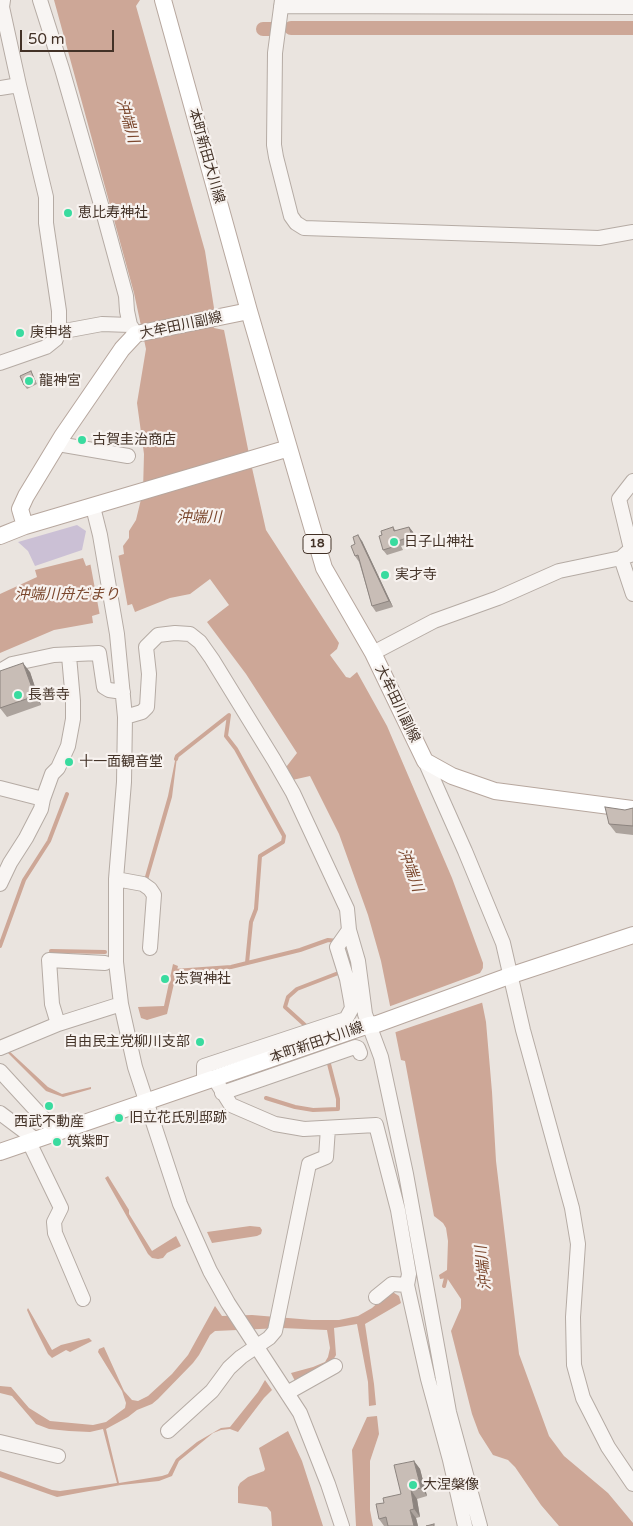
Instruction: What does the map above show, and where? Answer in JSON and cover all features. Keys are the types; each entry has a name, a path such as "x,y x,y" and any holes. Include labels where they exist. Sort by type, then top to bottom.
{"main road":[{"name":"本町新田大川線","path":"163,0 247,312"},
{"name":"大牟田川副線","path":"25,526 20,509 26,496 58,444 122,349 133,329 247,312 324,568 372,653 425,761"},
{"path":"1,533 113,502 289,448"},
{"path":"425,761 452,776 495,791 633,808"},
{"name":"本町新田大川線","path":"0,1152 147,1102 214,1084 505,978 628,937"}],"street":[{"path":"2,0 19,85 46,197 46,223 59,311 56,339 46,347 10,360"},
{"path":"40,0 65,78 126,296 127,312 133,329 102,324 58,332"},
{"path":"633,7 282,3 275,53 274,144 291,216 304,228 599,238 633,232"},
{"path":"0,88 19,85"},
{"path":"58,444 128,456"},
{"path":"633,481 619,500 631,549 627,556 633,594"},
{"path":"93,507 100,535 117,634 125,717 124,782 116,879 116,962 121,1004 135,1067 180,1204 210,1271 228,1303 300,1413 328,1484 342,1526"},
{"path":"372,653 434,621 498,598 559,572 627,556"},
{"path":"125,717 142,712 147,707 149,674 146,647 158,635 176,633 190,634 200,642 293,793 347,909 349,930 358,961 365,1014 373,1025 406,1174 449,1412 480,1526"},
{"path":"0,670 12,664 54,655 69,656 99,653 104,687 109,690 122,692"},
{"path":"0,884 41,809 52,774 58,768 68,746 73,719 69,656"},
{"path":"425,761 462,843 503,943 505,978 572,1208 578,1244 573,1317 574,1365 583,1398 608,1447 633,1484"},
{"path":"0,788 43,799"},
{"path":"116,879 143,884 154,895 150,948"},
{"path":"349,930 337,947 352,1000 352,1008 346,1019 204,1066 214,1084 230,1105 275,1124 304,1129 376,1125 381,1138 398,1210 409,1274 408,1287 428,1379 450,1460 465,1526"},
{"path":"58,1024 52,1004 49,960 105,963"},
{"path":"1,1047 58,1024 121,1004"},
{"path":"214,1084 355,1047 358,1048 360,1053"},
{"path":"0,1070 57,1133"},
{"path":"0,1113 32,1141 61,1208 54,1222 55,1233 83,1299"},
{"path":"168,1430 212,1391 229,1368 241,1357 269,1338 276,1330 309,1164 326,1157 328,1128"},
{"path":"381,1138 406,1174"},
{"path":"376,1297 392,1284 408,1287 426,1286"},
{"path":"287,1393 335,1366"},
{"path":"0,1442 58,1456"}],"shaded area":[{"path":"77,525 86,531 82,550 35,566 28,551 18,542"}],"water":[{"name":"沖端川","path":"54,0 140,0 136,6 205,251 214,308 212,322 214,328 224,330 266,530 339,643 337,649 330,655 346,677 350,678 357,672 387,726 452,878 483,963 482,1002 486,1022 496,1161 519,1354 549,1436 564,1456 608,1493 633,1523 633,1526 559,1526 541,1505 515,1467 508,1460 493,1455 479,1433 472,1414 451,1331 461,1308 461,1299 447,1278 440,1279 439,1275 447,1270 448,1241 446,1228 434,1216 405,1061 401,1060 381,961 368,915 339,834 310,776 288,781 283,771 297,753 246,674 207,622 229,605 210,579 190,594 170,598 135,612 132,604 92,616 93,623 54,630 0,653 0,594 37,577 35,570 83,558 86,566 124,554 123,546 129,538 129,531 136,520 143,491 144,454 137,403 146,349 134,293"},
{"path":"176,756 172,797 148,880 144,880 168,796"},
{"path":"173,964 178,966 167,1014 147,1020 141,1018 138,1007 164,1006"},
{"path":"7,1049 48,1087 62,1094 91,1087 91,1089 63,1097 46,1091 7,1052"},
{"path":"108,1176 152,1251 176,1236 181,1246 167,1253 163,1258 152,1258 105,1178"},
{"path":"250,1226 260,1227 262,1230 261,1234 212,1243 207,1232"},
{"path":"391,1291 399,1296 401,1303 365,1324 376,1405 369,1406 368,1382 357,1324 334,1328 336,1355 332,1362 295,1381 291,1373 325,1362 330,1348 327,1330 282,1328 215,1331 210,1335 193,1363 158,1399 106,1429 119,1483 168,1474 176,1459 197,1442 221,1428 230,1427 258,1392 265,1380 272,1390 238,1432 230,1429 213,1433 179,1461 172,1476 159,1481 121,1485 57,1497 0,1477 0,1471 52,1490 60,1491 117,1483 103,1429 90,1432 69,1431 49,1429 36,1424 12,1396 0,1393 0,1386 11,1387 29,1408 50,1421 93,1425 106,1422 125,1408 126,1403 122,1391 98,1352 99,1349 104,1347 124,1391 132,1400 138,1401 148,1396 172,1374 188,1355 215,1306 222,1316 252,1315 312,1320 339,1320 358,1316 372,1308"},
{"path":"28,1308 52,1350 61,1345 89,1338 92,1341 70,1352 66,1350 52,1358 48,1354 34,1326 27,1310"},
{"path":"377,1416 379,1434 370,1461 370,1510 373,1526 356,1526 352,1450 367,1417"},
{"path":"288,1431 302,1461 323,1526 272,1526 271,1512 267,1507 238,1503 238,1487 240,1483 265,1469 259,1448"}],"pier":[{"path":"118,553 128,608 100,616 90,562"},
{"path":"486,963 484,1002 393,1033 388,1007 480,973"}],"building":[{"path":"31,371 35,381 24,385 20,376"},
{"path":"393,527 394,531 409,527 412,536 398,541 399,545 383,550 379,536 382,535 381,531"},
{"path":"358,535 389,601 372,606 358,555 355,556 351,546 355,544 353,537"},
{"path":"23,663 35,696 0,708 0,671"},
{"path":"605,807 625,810 633,808 633,826 609,824"},
{"path":"414,1461 421,1488 411,1490 414,1509 410,1510 414,1526 388,1526 386,1517 379,1519 376,1504 384,1503 383,1498 401,1494 394,1465"}],"waterway":[{"path":"291,28 633,28"},
{"path":"263,29 274,29"},
{"path":"176,759 177,756 229,715 226,736 236,749 284,836 283,842 260,856 256,909 251,922 247,963"},
{"path":"0,946 24,880 49,841 67,794"},
{"path":"174,971 231,967 300,950 328,940 338,941"},
{"path":"51,951 105,952"},
{"path":"306,1026 285,1007 288,997 297,989 341,972"},
{"path":"266,1098 295,1107 313,1110 338,1109 338,1099 328,1060"},
{"path":"444,1286 447,1274"}],"place":[{"name":"恵比寿神社","path":"68,213"},
{"name":"庚申塔","path":"20,333"},
{"name":"龍神宮","path":"29,381"},
{"name":"古賀圭治商店","path":"82,440"},
{"name":"日子山神社","path":"394,542"},
{"name":"実才寺","path":"385,575"},
{"name":"長善寺","path":"18,695"},
{"name":"十一面観音堂","path":"69,762"},
{"name":"志賀神社","path":"165,979"},
{"name":"自由民主党柳川支部","path":"200,1042"},
{"name":"西武不動産","path":"49,1106"},
{"name":"旧立花氏別邸跡","path":"119,1118"},
{"name":"筑紫町","path":"57,1142"},
{"name":"大涅槃像","path":"413,1485"}],"water label":[{"name":"沖端川舟だまり","path":"67,595"}]}
